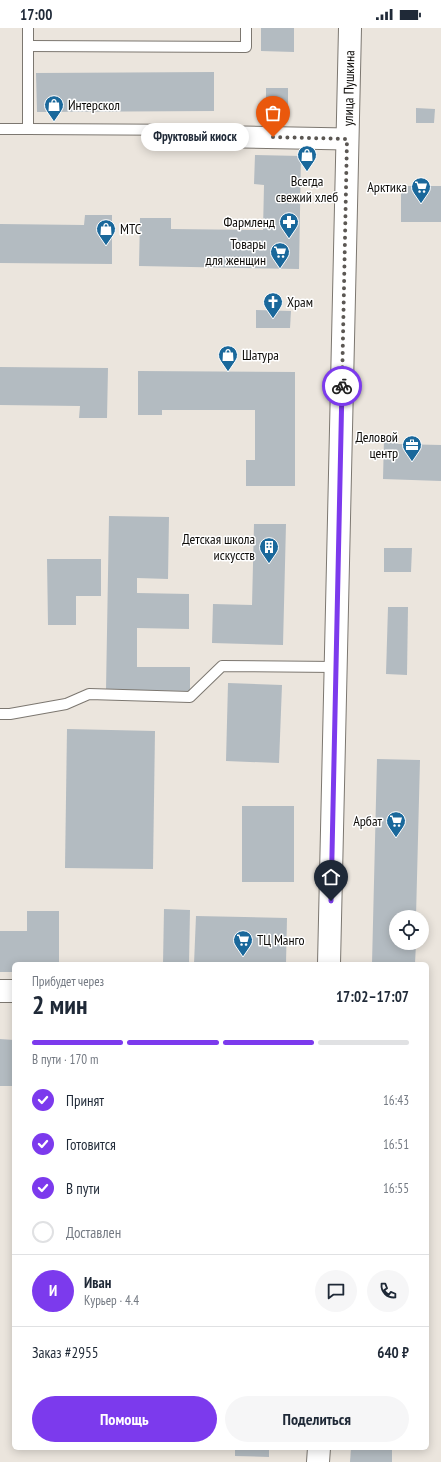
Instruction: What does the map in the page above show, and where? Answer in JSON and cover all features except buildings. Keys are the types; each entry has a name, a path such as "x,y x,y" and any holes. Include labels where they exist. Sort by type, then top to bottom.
{"street":[{"name":"улица Пушкина","path":"329,962 350,28"},
{"path":"243,136 347,139"},
{"path":"0,991 12,991"},
{"path":"318,1462 319,1450"}],"lane":[{"path":"28,28 28,129"},
{"path":"28,46 246,47 246,28"},
{"path":"0,129 210,130"},
{"path":"0,714 10,714 66,704 88,694 190,697 222,666 336,667"}],"way so far":[{"path":"273,137 347,139 342,386"}],"place":[{"name":"Интерскол","path":"54,122"},
{"name":"Фруктовый киоск","path":"273,137"},
{"name":"Всегда свежий хлеб","path":"307,172"},
{"name":"Арктика","path":"421,204"},
{"name":"Фармленд","path":"289,239"},
{"name":"МТС","path":"106,246"},
{"name":"Товары для женщин","path":"280,269"},
{"name":"Храм","path":"273,319"},
{"name":"Шатура","path":"228,372"},
{"name":"Деловой центр","path":"412,462"},
{"name":"Детская школа искусств","path":"269,564"},
{"name":"Арбат","path":"396,838"},
{"name":"ТЦ Манго","path":"243,957"}],"route":[{"path":"331,901 342,386"}]}
